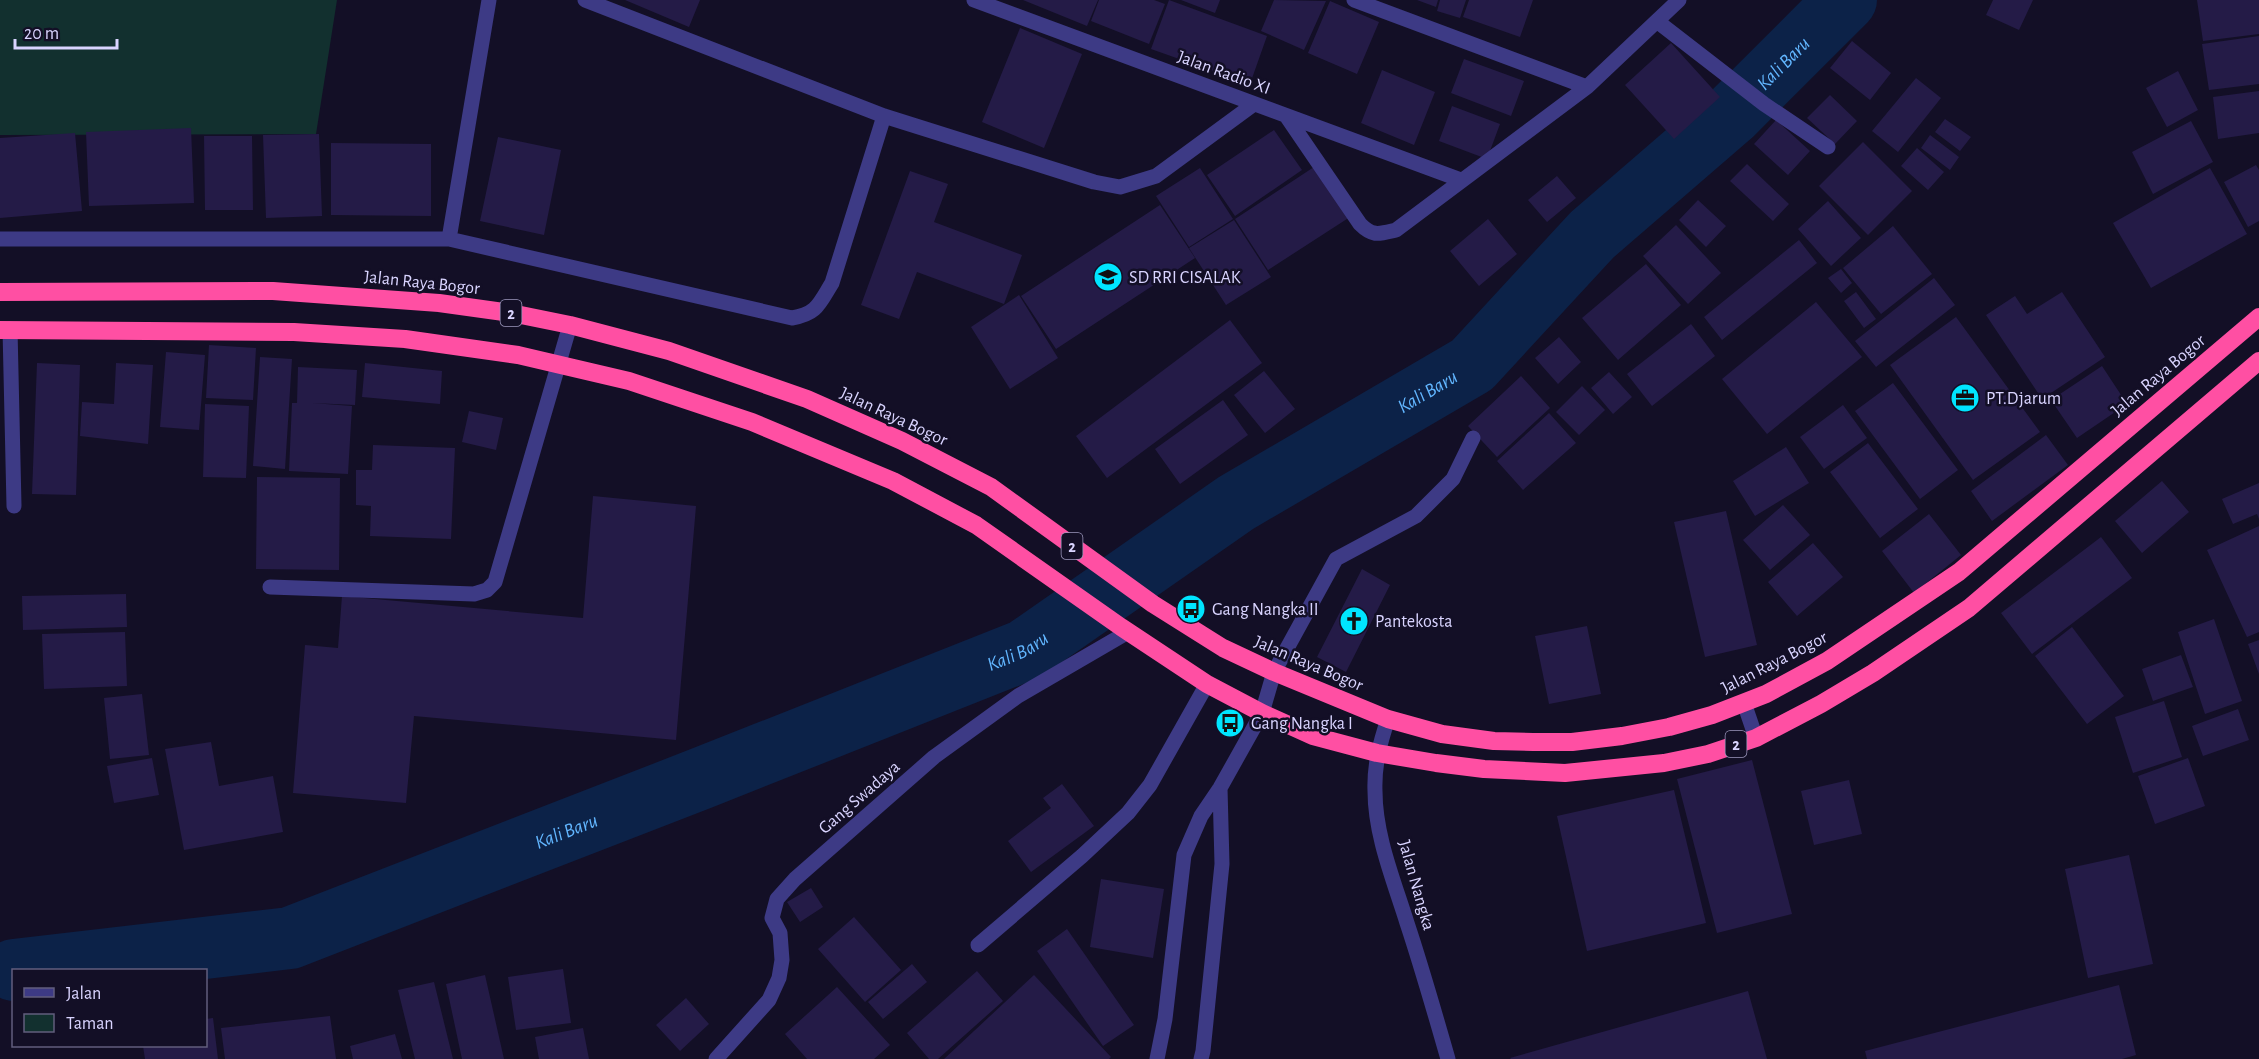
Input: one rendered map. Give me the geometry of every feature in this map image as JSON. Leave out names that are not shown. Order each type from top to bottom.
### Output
[{"type":"highway","name":"Jalan Raya Bogor","points":[[0,292],[273,291],[439,303],[511,313],[570,325],[669,351],[807,399],[902,441],[991,487],[1153,604],[1223,648],[1274,672],[1388,719],[1442,734],[1494,741],[1572,742],[1669,727],[1712,715],[1744,704],[1827,661],[1959,572],[2259,317]]},
{"type":"highway","name":"2","points":[[5,330],[294,332],[405,339],[480,348],[560,363],[640,384],[752,422],[893,481],[976,525],[1124,630],[1207,684],[1262,713],[1313,736],[1377,753],[1484,769],[1565,773],[1664,763],[1708,754],[1756,738],[1821,704],[1873,673],[1969,608],[2259,361]]},
{"type":"street","points":[[449,239],[489,0]]},
{"type":"street","points":[[585,0],[884,116],[1094,182],[1120,187],[1156,176],[1254,104]]},
{"type":"street","name":"Jalan Radio XI","points":[[974,0],[1461,180]]},
{"type":"street","points":[[1354,0],[1587,87]]},
{"type":"street","points":[[1287,117],[1360,224],[1369,233],[1380,234],[1396,230],[1587,87],[1679,0]]},
{"type":"street","points":[[1658,22],[1764,104],[1828,147]]},
{"type":"street","points":[[0,239],[449,239],[792,318],[808,315],[819,304],[832,284],[884,116]]},
{"type":"street","points":[[270,587],[474,594],[487,590],[495,582],[570,325]]},
{"type":"street","points":[[5,330],[14,506]]},
{"type":"street","points":[[1157,1059],[1165,1019],[1184,855],[1201,816],[1220,788],[1262,713],[1274,672],[1336,559],[1416,516],[1453,479],[1473,438]]},
{"type":"street","name":"Gang Swadaya","points":[[716,1059],[769,1000],[779,978],[782,960],[780,933],[772,918],[777,899],[795,879],[934,757],[1017,696],[1124,630]]},
{"type":"street","points":[[978,945],[1082,856],[1128,813],[1150,785],[1207,684]]},
{"type":"street","points":[[1744,704],[1756,738]]},
{"type":"street","name":"Jalan Nangka","points":[[1388,719],[1377,753],[1375,793],[1390,872],[1448,1059]]},
{"type":"street","points":[[1201,1059],[1222,864],[1220,788]]},
{"type":"green space","points":[[0,0],[337,0],[316,134],[0,135]]},
{"type":"building","points":[[625,0],[700,0],[689,27]]},
{"type":"building","points":[[1023,0],[1098,0],[1087,26]]},
{"type":"building","points":[[1099,0],[1154,0],[1165,4],[1149,44],[1091,21]]},
{"type":"building","points":[[1169,0],[1267,36],[1250,84],[1151,49]]},
{"type":"building","points":[[1181,0],[1220,0],[1215,13]]},
{"type":"building","points":[[1274,0],[1326,1],[1304,50],[1261,31]]},
{"type":"building","points":[[1417,0],[1438,0],[1436,7]]},
{"type":"building","points":[[1440,0],[1466,0],[1460,18],[1437,11]]},
{"type":"building","points":[[1469,0],[1533,0],[1520,37],[1463,17]]},
{"type":"building","points":[[1993,0],[2033,0],[2019,30],[1986,15]]},
{"type":"building","points":[[2197,0],[2259,0],[2259,34],[2203,41]]},
{"type":"building","points":[[1330,1],[1379,22],[1357,74],[1308,53]]},
{"type":"building","points":[[1020,28],[1082,54],[1044,148],[982,122]]},
{"type":"building","points":[[2259,36],[2259,84],[2209,90],[2202,44]]},
{"type":"building","points":[[1852,41],[1891,73],[1870,100],[1830,68]]},
{"type":"building","points":[[1671,43],[1720,97],[1674,139],[1625,85]]},
{"type":"building","points":[[1464,59],[1524,81],[1511,116],[1451,93]]},
{"type":"building","points":[[1382,70],[1435,92],[1414,145],[1361,123]]},
{"type":"building","points":[[2178,71],[2198,110],[2167,127],[2146,88]]},
{"type":"building","points":[[1916,78],[1941,98],[1898,152],[1872,131]]},
{"type":"building","points":[[2259,91],[2259,133],[2218,139],[2213,97]]},
{"type":"building","points":[[1830,95],[1857,121],[1835,144],[1807,118]]},
{"type":"building","points":[[1452,106],[1500,124],[1487,159],[1439,141]]},
{"type":"building","points":[[1945,119],[1971,137],[1960,151],[1935,132]]},
{"type":"building","points":[[1776,120],[1810,151],[1788,175],[1754,144]]},
{"type":"building","points":[[2191,121],[2213,162],[2153,194],[2132,152]]},
{"type":"building","points":[[191,128],[194,203],[89,206],[86,132]]},
{"type":"building","points":[[1274,130],[1302,170],[1235,216],[1207,175]]},
{"type":"building","points":[[75,133],[82,211],[0,218],[0,138]]},
{"type":"building","points":[[319,134],[322,216],[266,218],[263,135]]},
{"type":"building","points":[[1930,135],[1959,157],[1950,170],[1921,148]]},
{"type":"building","points":[[204,136],[252,136],[253,210],[205,210]]},
{"type":"building","points":[[498,137],[561,150],[544,235],[480,221]]},
{"type":"building","points":[[1863,142],[1912,191],[1868,235],[1819,186]]},
{"type":"building","points":[[331,143],[431,144],[431,216],[331,215]]},
{"type":"building","points":[[1917,148],[1944,172],[1928,190],[1901,166]]},
{"type":"building","points":[[1747,164],[1789,204],[1773,221],[1730,181]]},
{"type":"building","points":[[1317,165],[1350,217],[1268,270],[1235,219]]},
{"type":"building","points":[[2256,165],[2259,170],[2259,221],[2248,227],[2224,182]]},
{"type":"building","points":[[1200,168],[1233,219],[1189,247],[1156,196]]},
{"type":"building","points":[[2210,168],[2247,234],[2151,288],[2113,223]]},
{"type":"building","points":[[910,171],[948,184],[934,222],[1022,255],[1004,304],[917,272],[899,319],[861,305]]},
{"type":"building","points":[[1557,176],[1576,198],[1547,222],[1528,200]]},
{"type":"building","points":[[1698,200],[1726,226],[1706,247],[1679,220]]},
{"type":"building","points":[[1828,201],[1861,238],[1831,266],[1798,229]]},
{"type":"building","name":"SD RRI CISALAK","points":[[1160,205],[1195,258],[1056,349],[1021,296]]},
{"type":"building","points":[[1488,219],[1517,254],[1479,286],[1450,251]]},
{"type":"building","name":"SD RRI CISALAK","points":[[1234,220],[1271,277],[1226,305],[1189,248]]},
{"type":"building","points":[[1676,225],[1721,273],[1688,304],[1643,256]]},
{"type":"building","points":[[1893,226],[1932,274],[1881,314],[1843,268]]},
{"type":"building","points":[[1799,240],[1817,263],[1722,340],[1704,317]]},
{"type":"building","points":[[1646,264],[1681,305],[1618,360],[1582,318]]},
{"type":"building","points":[[1841,269],[1852,283],[1841,293],[1828,278]]},
{"type":"building","points":[[1934,278],[1955,305],[1876,367],[1855,341]]},
{"type":"building","points":[[1856,292],[1876,319],[1864,328],[1844,301]]},
{"type":"building","points":[[2062,292],[2105,357],[2042,399],[1986,315],[2015,296],[2027,314]]},
{"type":"building","points":[[1019,295],[1058,358],[1010,389],[971,327]]},
{"type":"building","points":[[1816,302],[1862,357],[1767,434],[1722,379]]},
{"type":"building","name":"PT.Djarum","points":[[1956,317],[2040,432],[1973,480],[1890,365]]},
{"type":"building","name":"SD RRI CISALAK","points":[[1230,320],[1262,363],[1107,478],[1076,436]]},
{"type":"building","points":[[1691,324],[1715,356],[1652,406],[1627,374]]},
{"type":"building","points":[[1559,337],[1581,362],[1558,384],[1535,358]]},
{"type":"building","points":[[209,345],[256,348],[253,400],[206,398]]},
{"type":"building","points":[[166,352],[205,355],[199,430],[160,427]]},
{"type":"building","points":[[260,357],[292,359],[285,469],[253,466]]},
{"type":"building","points":[[37,363],[80,365],[76,495],[32,494]]},
{"type":"building","points":[[116,363],[153,365],[148,444],[80,436],[82,402],[114,404]]},
{"type":"building","points":[[365,363],[442,371],[440,404],[362,397]]},
{"type":"building","points":[[2102,366],[2127,404],[2077,438],[2051,400]]},
{"type":"building","points":[[298,367],[357,370],[355,405],[312,403],[352,406],[348,474],[289,471],[292,403],[297,403]]},
{"type":"building","points":[[1264,371],[1295,409],[1265,433],[1234,395]]},
{"type":"building","points":[[1609,372],[1632,397],[1613,414],[1591,388]]},
{"type":"building","points":[[1521,376],[1550,408],[1497,457],[1468,426]]},
{"type":"building","points":[[1893,383],[1958,470],[1920,499],[1855,411]]},
{"type":"building","points":[[1582,386],[1605,410],[1579,435],[1556,412]]},
{"type":"building","points":[[1223,400],[1248,435],[1180,484],[1155,449]]},
{"type":"building","points":[[205,404],[249,406],[246,478],[203,477]]},
{"type":"building","points":[[1843,405],[1867,438],[1824,469],[1800,437]]},
{"type":"building","points":[[469,411],[503,418],[496,450],[462,442]]},
{"type":"building","points":[[1549,413],[1576,443],[1523,490],[1497,461]]},
{"type":"building","points":[[2046,435],[2068,465],[1992,521],[1971,491]]},
{"type":"building","points":[[1868,443],[1918,509],[1880,538],[1830,472]]},
{"type":"building","points":[[373,445],[455,448],[451,539],[370,536],[371,506],[356,505],[356,470],[372,470]]},
{"type":"building","points":[[1786,447],[1809,483],[1755,516],[1733,481]]},
{"type":"building","points":[[257,477],[340,478],[339,570],[256,569]]},
{"type":"building","points":[[2162,481],[2189,512],[2142,553],[2115,521]]},
{"type":"building","points":[[2259,483],[2259,519],[2257,514],[2233,524],[2222,499]]},
{"type":"building","points":[[593,496],[696,506],[676,740],[414,716],[406,803],[293,793],[305,645],[338,648],[342,596],[583,618]]},
{"type":"building","points":[[1783,505],[1810,535],[1770,570],[1743,540]]},
{"type":"building","points":[[1726,511],[1757,645],[1705,657],[1674,522]]},
{"type":"building","points":[[1929,514],[1961,555],[1914,593],[1882,551]]},
{"type":"building","points":[[2259,526],[2259,632],[2247,637],[2207,550]]},
{"type":"building","points":[[2101,537],[2132,578],[2032,654],[2001,613]]},
{"type":"building","points":[[1813,543],[1843,577],[1797,616],[1768,582]]},
{"type":"building","name":"Pantekosta","points":[[1362,569],[1390,585],[1346,672],[1317,657]]},
{"type":"building","points":[[126,594],[127,627],[23,630],[22,596]]},
{"type":"building","points":[[2214,619],[2242,701],[2205,714],[2178,632]]},
{"type":"building","points":[[1587,626],[1601,694],[1549,704],[1535,636]]},
{"type":"building","points":[[2072,627],[2124,696],[2087,724],[2035,656]]},
{"type":"building","points":[[125,632],[127,686],[44,689],[42,634]]},
{"type":"building","points":[[2259,640],[2259,674],[2248,644]]},
{"type":"building","points":[[2181,655],[2193,687],[2153,701],[2142,669]]},
{"type":"building","points":[[142,694],[149,755],[110,759],[104,698]]},
{"type":"building","points":[[2164,701],[2182,757],[2133,773],[2115,717]]},
{"type":"building","points":[[2238,709],[2249,740],[2203,756],[2192,726]]},
{"type":"building","points":[[211,742],[219,786],[273,776],[283,832],[184,850],[165,749]]},
{"type":"building","points":[[152,758],[159,795],[114,803],[107,766]]},
{"type":"building","points":[[2188,758],[2205,806],[2155,824],[2138,776]]},
{"type":"building","points":[[1752,760],[1792,914],[1717,933],[1677,779]]},
{"type":"building","points":[[1849,780],[1862,834],[1814,845],[1801,791]]},
{"type":"building","points":[[1062,784],[1094,826],[1031,872],[1008,841],[1051,808],[1043,798]]},
{"type":"building","points":[[1674,790],[1706,923],[1587,951],[1557,816]]},
{"type":"building","points":[[2129,855],[2153,964],[2088,978],[2065,869]]},
{"type":"building","points":[[1101,879],[1164,889],[1153,958],[1090,947]]},
{"type":"building","points":[[811,888],[823,907],[800,922],[787,902]]},
{"type":"building","points":[[854,917],[901,970],[865,1002],[818,949]]},
{"type":"building","points":[[1067,929],[1134,1025],[1103,1046],[1037,951]]},
{"type":"building","points":[[912,964],[927,982],[883,1019],[868,1002]]},
{"type":"building","points":[[563,969],[571,1023],[516,1030],[508,977]]},
{"type":"building","points":[[977,971],[1003,1001],[938,1059],[929,1059],[907,1033]]},
{"type":"building","points":[[485,975],[504,1059],[462,1059],[446,984]]},
{"type":"building","points":[[1034,975],[1111,1057],[1109,1059],[944,1059]]},
{"type":"building","points":[[434,982],[453,1059],[415,1059],[398,990]]},
{"type":"building","points":[[2119,985],[2136,1055],[2122,1059],[1867,1059],[1865,1051]]},
{"type":"building","points":[[837,987],[890,1045],[874,1059],[807,1059],[785,1034]]},
{"type":"building","points":[[1748,991],[1767,1059],[1510,1058]]},
{"type":"building","points":[[686,998],[709,1024],[680,1051],[656,1025]]},
{"type":"building","points":[[330,1016],[336,1059],[225,1059],[221,1028]]},
{"type":"building","points":[[213,1018],[218,1059],[145,1059],[143,1047],[207,1047],[207,1019]]},
{"type":"building","points":[[583,1028],[589,1059],[539,1059],[535,1037]]},
{"type":"building","points":[[395,1034],[402,1059],[353,1059],[350,1046]]},
{"type":"waterway","name":"Kali Baru","points":[[23,969],[290,938],[1025,650],[1236,503],[1472,365],[1592,235],[1732,114],[1846,0]]},
{"type":"place","name":"SD RRI CISALAK","points":[[1108,277]]},
{"type":"place","name":"PT.Djarum","points":[[1965,398]]},
{"type":"place","name":"Gang Nangka II","points":[[1191,609]]},
{"type":"place","name":"Pantekosta","points":[[1354,621]]},
{"type":"place","name":"Gang Nangka I","points":[[1230,723]]}]
